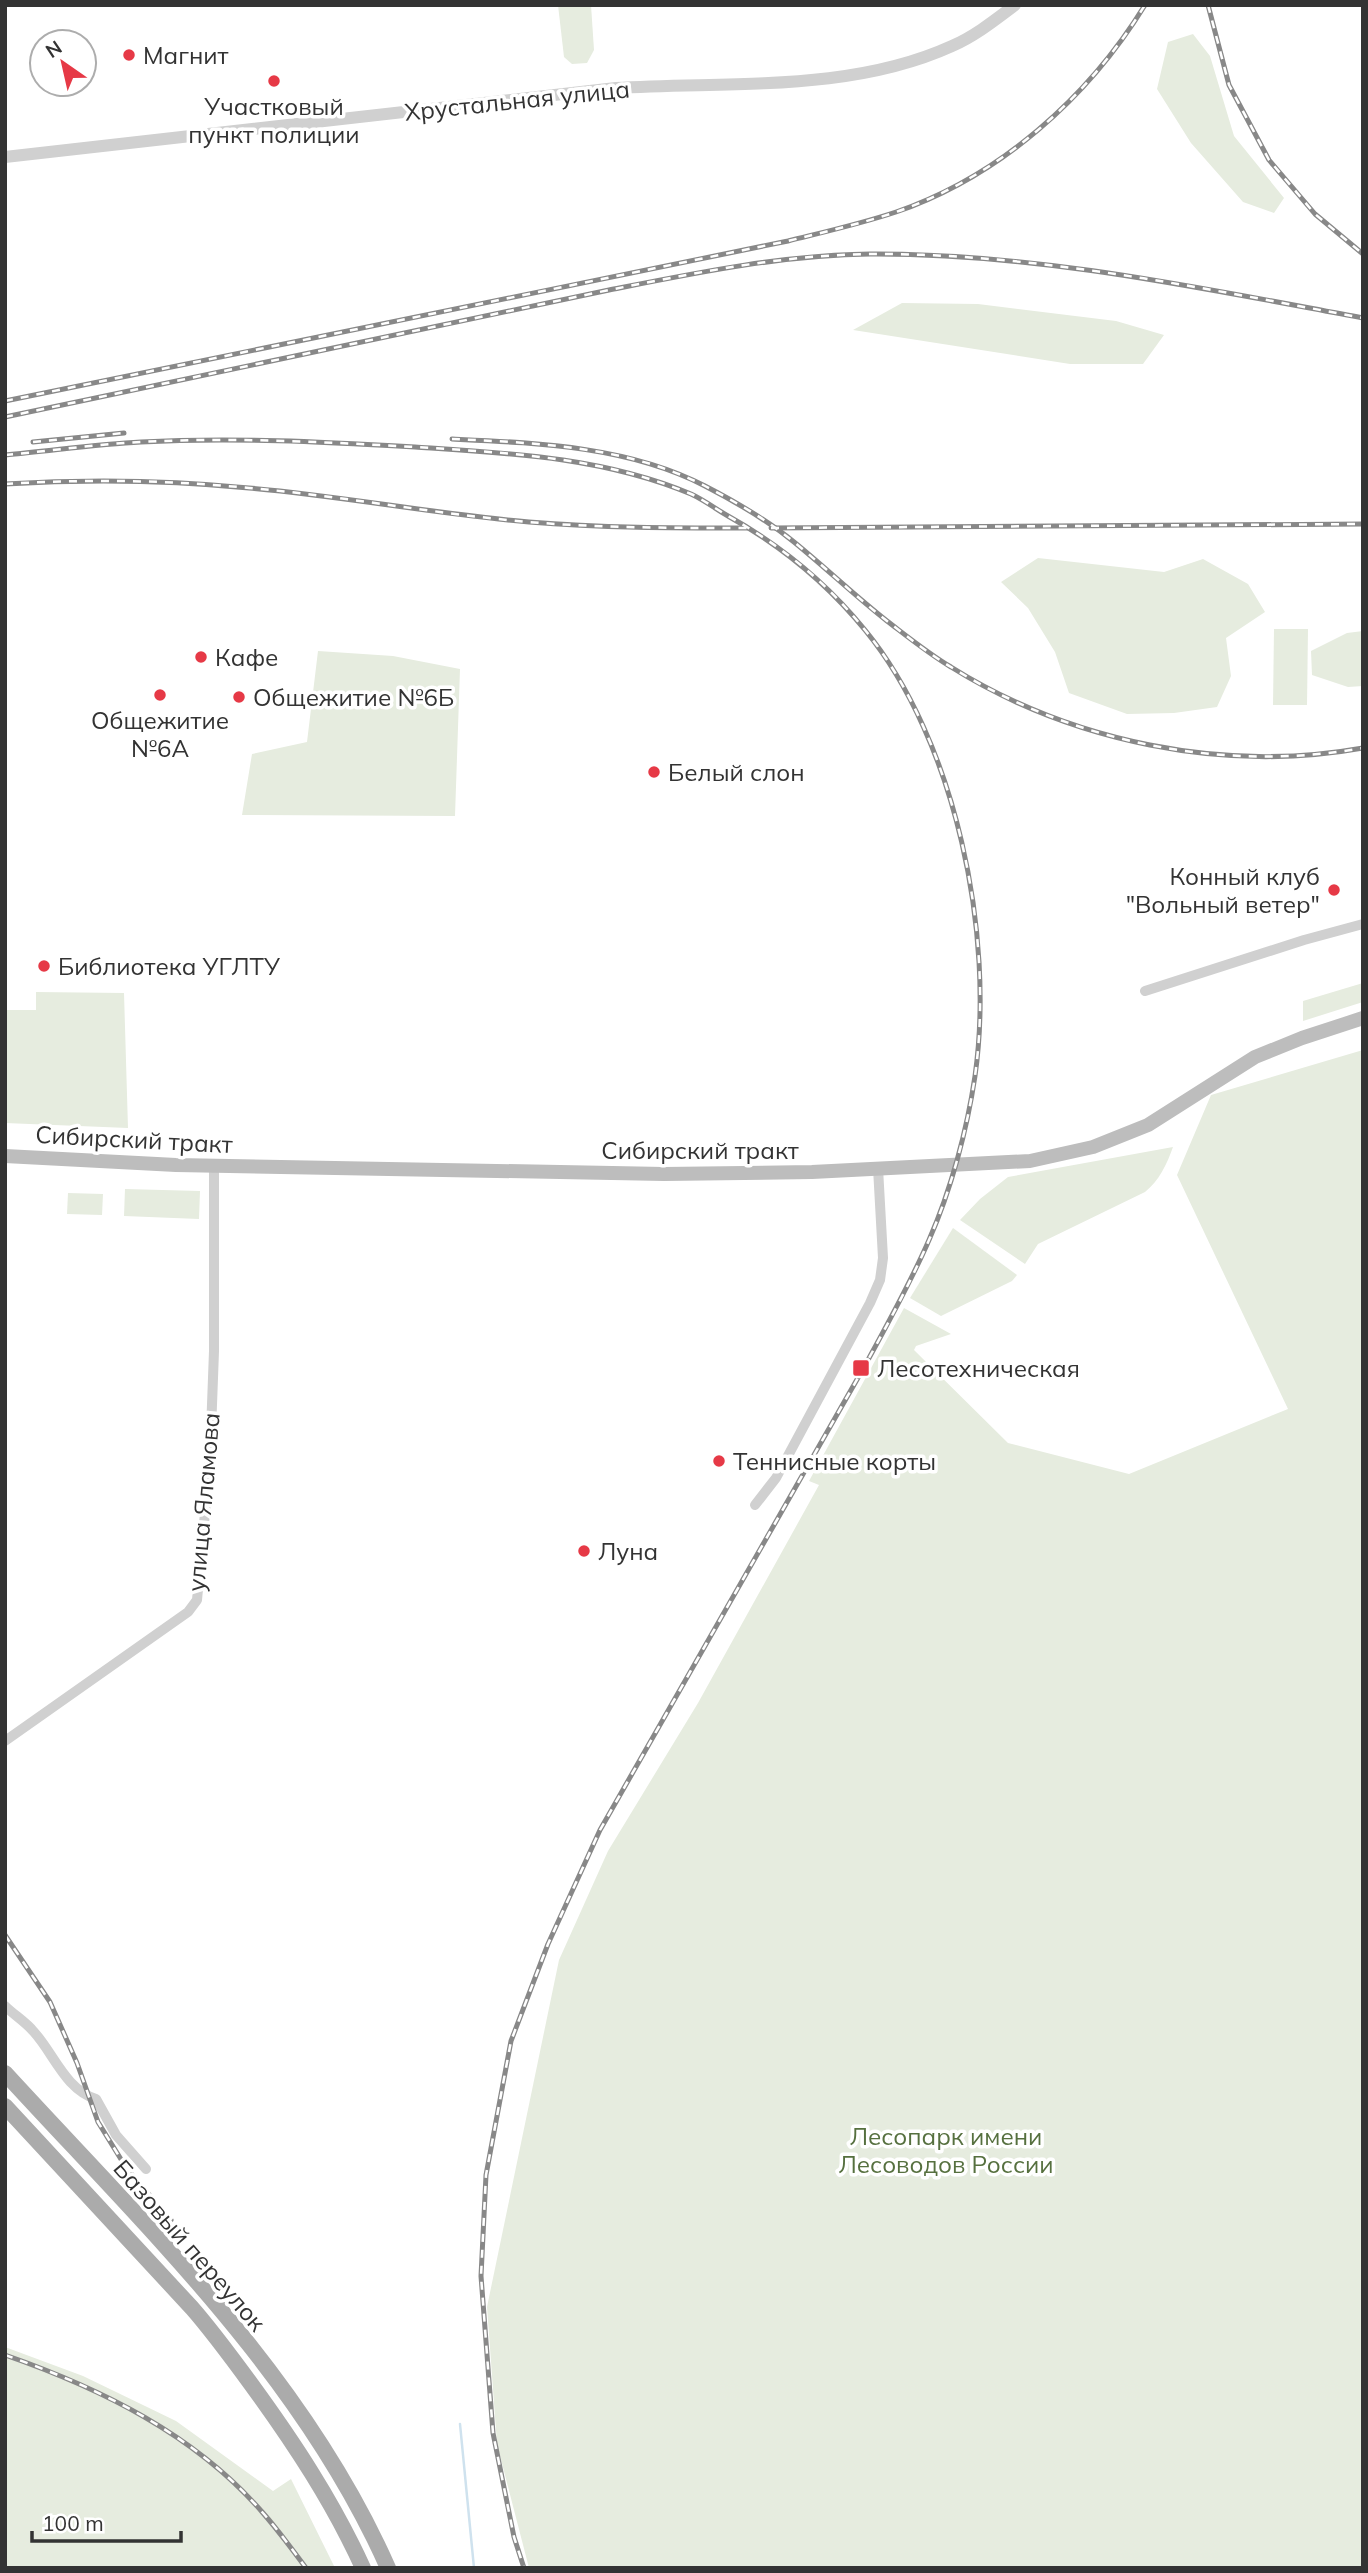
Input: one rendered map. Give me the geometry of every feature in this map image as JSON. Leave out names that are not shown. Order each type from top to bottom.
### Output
[{"type":"main road","name":"Сибирский тракт","points":[[5,1156],[214,1165],[664,1174],[812,1172],[1030,1161],[1093,1147],[1148,1125],[1255,1057],[1363,1018]]},
{"type":"main road","name":"Базовый переулок","points":[[5,2073],[229,2317],[307,2424],[357,2507],[388,2568]]},
{"type":"main road","name":"Базовый переулок","points":[[5,2106],[217,2338],[302,2456],[327,2497],[363,2568]]},
{"type":"street","name":"Хрустальная улица","points":[[5,157],[616,88],[712,86],[854,75],[906,63],[954,45],[1015,5]]},
{"type":"street","points":[[1145,991],[1363,924]]},
{"type":"street","name":"улица Яламова","points":[[5,1741],[188,1612],[197,1600],[210,1458],[214,1351],[214,1165]]},
{"type":"street","points":[[755,1506],[776,1479],[870,1304],[880,1280],[883,1258],[878,1168]]},
{"type":"street","points":[[5,2006],[33,2031],[66,2077],[88,2096],[96,2099],[116,2135],[146,2169]]},
{"type":"green space","points":[[558,5],[591,5],[594,50],[587,63],[572,64],[564,57]]},
{"type":"green space","points":[[1193,34],[1210,56],[1234,136],[1284,198],[1274,213],[1243,202],[1191,143],[1157,89],[1168,42]]},
{"type":"green space","points":[[902,303],[978,304],[1116,321],[1164,335],[1143,364],[1070,364],[853,330]]},
{"type":"green space","points":[[1038,558],[1164,572],[1203,559],[1248,584],[1265,612],[1226,638],[1231,676],[1217,707],[1174,713],[1127,714],[1069,693],[1055,652],[1028,608],[1001,582]]},
{"type":"green space","points":[[1274,629],[1308,629],[1307,705],[1273,705]]},
{"type":"green space","points":[[1363,631],[1363,686],[1348,687],[1312,675],[1311,651],[1347,633]]},
{"type":"green space","points":[[318,651],[393,656],[460,669],[455,816],[242,815],[252,754],[307,742]]},
{"type":"green space","points":[[1363,983],[1363,1002],[1303,1021],[1303,1001]]},
{"type":"green space","points":[[36,992],[124,993],[128,1128],[5,1123],[5,1010],[36,1010]]},
{"type":"green space","name":"Лесопарк имени Лесоводов России","points":[[1363,1050],[1363,2568],[529,2568],[497,2444],[487,2307],[559,1960],[608,1851],[698,1703],[819,1485],[809,1481],[904,1308],[951,1334],[916,1346],[914,1350],[1008,1443],[1129,1474],[1288,1409],[1177,1175],[1211,1095]]},
{"type":"green space","points":[[1173,1147],[1162,1172],[1145,1192],[1038,1244],[1025,1264],[960,1220],[980,1199],[1008,1177]]},
{"type":"green space","points":[[125,1189],[200,1191],[199,1219],[124,1216]]},
{"type":"green space","points":[[68,1193],[103,1194],[102,1215],[67,1214]]},
{"type":"green space","points":[[953,1228],[1017,1275],[1012,1281],[941,1316],[910,1298]]},
{"type":"green space","points":[[5,2347],[83,2376],[176,2421],[273,2491],[291,2479],[335,2568],[5,2568]]},
{"type":"waterway","points":[[460,2424],[474,2568]]},
{"type":"railway","points":[[5,401],[788,241],[896,212],[971,178],[1038,130],[1097,72],[1145,5]]},
{"type":"railway","points":[[1208,5],[1229,85],[1269,160],[1315,214],[1363,254]]},
{"type":"railway","points":[[5,417],[641,284],[739,266],[837,255],[932,255],[1056,266],[1180,284],[1363,318]]},
{"type":"railway","points":[[33,442],[124,433]]},
{"type":"railway","points":[[452,439],[549,445],[614,455],[645,462],[705,486],[784,534],[875,611],[943,662],[997,693],[1046,715],[1097,732],[1150,745],[1203,753],[1310,755],[1363,748]]},
{"type":"railway","points":[[5,455],[107,444],[210,440],[415,447],[520,455],[590,464],[658,482],[691,494],[748,528],[802,566],[835,596],[865,630],[897,675],[923,727],[945,783],[962,842],[973,902],[979,962],[980,1021],[968,1117],[937,1221],[906,1289],[863,1369],[600,1830],[548,1944],[511,2041],[486,2175],[481,2276],[493,2433],[514,2537],[524,2568]]},
{"type":"railway","points":[[5,484],[66,481],[188,483],[284,491],[529,522],[610,527],[747,528]]},
{"type":"railway","points":[[771,528],[1363,524]]},
{"type":"railway","points":[[5,1935],[50,2002],[77,2063],[98,2122],[127,2169],[171,2220]]},
{"type":"railway","points":[[5,2355],[111,2399],[177,2437],[237,2485],[269,2519],[306,2568]]},
{"type":"place","name":"Магнит","points":[[129,55]]},
{"type":"place","name":"Участковый пункт полиции","points":[[274,81]]},
{"type":"place","name":"Кафе","points":[[201,657]]},
{"type":"place","name":"Общежитие №6А","points":[[160,695]]},
{"type":"place","name":"Общежитие №6Б","points":[[239,697]]},
{"type":"place","name":"Белый слон","points":[[654,772]]},
{"type":"place","name":"Конный клуб \"Вольный ветер\"","points":[[1334,890]]},
{"type":"place","name":"Библиотека УГЛТУ","points":[[44,966]]},
{"type":"place","name":"Лесотехническая","points":[[861,1368]]},
{"type":"place","name":"Теннисные корты","points":[[719,1461]]},
{"type":"place","name":"Луна","points":[[584,1551]]}]
